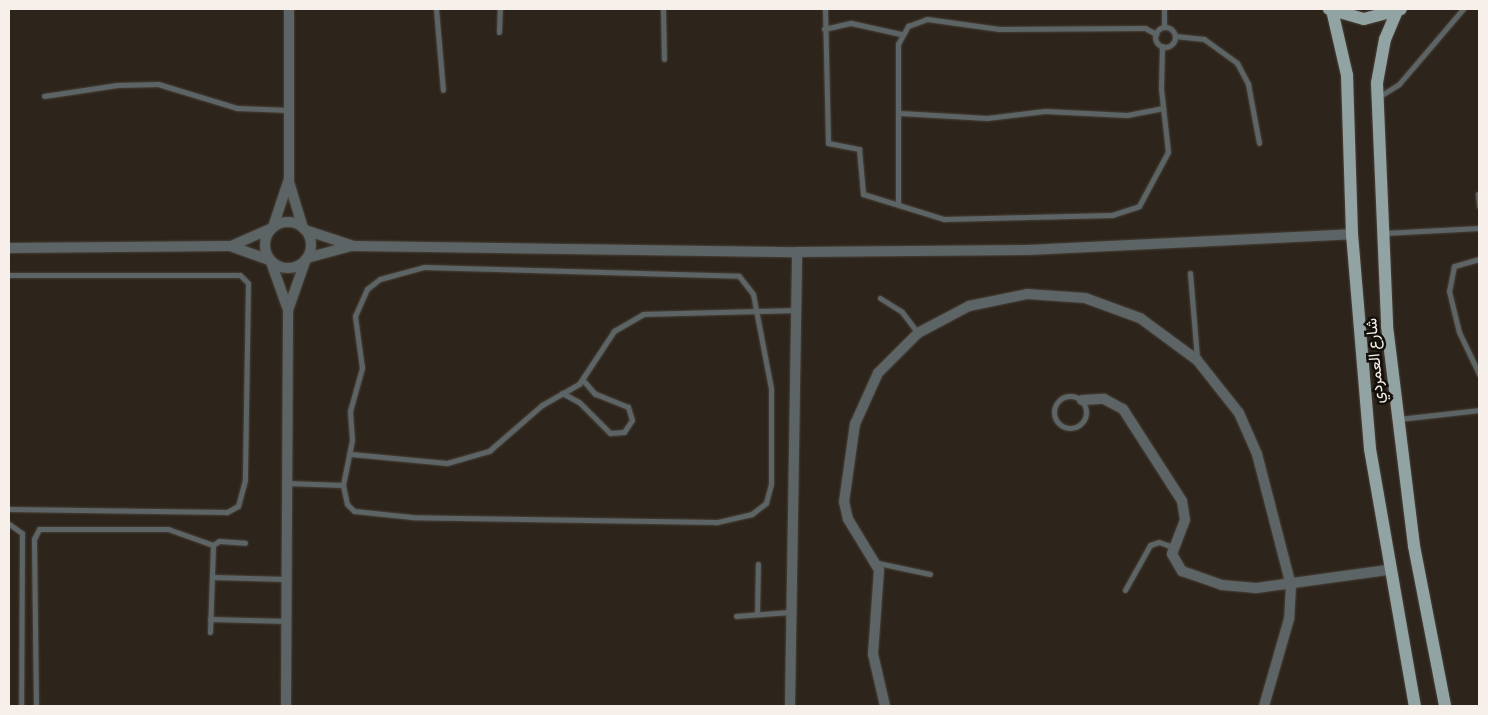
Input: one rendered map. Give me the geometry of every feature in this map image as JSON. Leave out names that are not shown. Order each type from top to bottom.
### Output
[{"type":"main road","name":"شارع العمردي","points":[[1331,10],[1347,75],[1352,234],[1370,449],[1388,570],[1415,706]]},
{"type":"main road","points":[[1331,10],[1364,19],[1399,10]]},
{"type":"main road","name":"شارع العمردي","points":[[1399,10],[1381,53],[1377,98],[1381,233],[1396,419],[1414,546],[1445,706]]},
{"type":"street","points":[[288,310],[264,244],[272,228],[288,179],[289,9]]},
{"type":"street","points":[[286,706],[288,310],[311,247],[288,179]]},
{"type":"street","points":[[230,246],[285,222],[354,246]]},
{"type":"street","points":[[9,248],[230,246],[289,268],[306,259],[354,246],[797,252],[1028,250],[1352,234]]},
{"type":"street","points":[[790,706],[797,252]]},
{"type":"street","points":[[885,706],[873,654],[878,563],[848,518],[844,502],[850,444],[864,397],[878,373],[918,333],[969,306],[1017,296],[1056,294],[1085,298],[1140,318],[1197,360],[1227,394],[1249,433],[1291,585],[1289,619],[1264,706]]},
{"type":"street","points":[[1082,400],[1104,399],[1123,409],[1182,501],[1185,520],[1173,548],[1177,566],[1205,581],[1239,588],[1291,585],[1388,570]]},
{"type":"lane","points":[[436,9],[443,90]]},
{"type":"lane","points":[[499,32],[500,9]]},
{"type":"lane","points":[[663,9],[664,59]]},
{"type":"lane","points":[[825,9],[828,143],[859,149],[863,194],[898,202],[928,215],[961,220],[1131,211],[1146,199],[1168,152],[1163,108],[1162,46],[1156,34],[1144,28],[999,29],[927,19],[917,21],[901,34]]},
{"type":"lane","points":[[1156,34],[1164,27],[1164,9]]},
{"type":"lane","points":[[1377,98],[1399,84],[1463,9]]},
{"type":"lane","points":[[824,29],[851,23],[901,34]]},
{"type":"lane","points":[[1164,27],[1175,36],[1211,42],[1237,63],[1248,84],[1260,142]]},
{"type":"lane","points":[[898,202],[901,34]]},
{"type":"lane","points":[[1162,46],[1173,43],[1175,36]]},
{"type":"lane","points":[[44,96],[117,84],[158,84],[237,108],[289,110]]},
{"type":"lane","points":[[900,113],[986,118],[1045,111],[1127,115],[1163,108]]},
{"type":"lane","points":[[1478,194],[1479,206]]},
{"type":"lane","points":[[1381,233],[1479,228]]},
{"type":"lane","points":[[1479,259],[1454,266],[1449,283],[1455,318],[1479,374]]},
{"type":"lane","points":[[424,268],[732,274],[750,287],[756,310],[772,396],[771,484],[766,503],[752,514],[716,522],[363,516],[347,504],[343,485],[351,454],[350,411],[362,368],[355,316],[367,289],[394,272],[424,268]]},
{"type":"lane","points":[[1190,273],[1197,360]]},
{"type":"lane","points":[[9,275],[240,275],[248,283],[245,480],[238,506],[227,512],[9,510]]},
{"type":"lane","points":[[880,298],[902,312],[918,333]]},
{"type":"lane","points":[[351,454],[426,462],[469,459],[507,440],[562,393],[583,380],[594,356],[614,331],[643,314],[796,310]]},
{"type":"lane","points":[[562,393],[579,402],[610,433],[624,432],[632,420],[628,406],[595,394],[583,380]]},
{"type":"lane","points":[[1068,396],[1082,400],[1086,413],[1082,422],[1070,428],[1060,425],[1054,412],[1060,400],[1068,396]]},
{"type":"lane","points":[[1396,419],[1479,410]]},
{"type":"lane","points":[[287,484],[343,485]]},
{"type":"lane","points":[[9,524],[22,533],[21,706]]},
{"type":"lane","points":[[36,706],[34,539],[39,529],[168,529],[213,545]]},
{"type":"lane","points":[[210,632],[213,545],[218,541],[245,543]]},
{"type":"lane","points":[[1125,590],[1150,545],[1159,542],[1173,548]]},
{"type":"lane","points":[[878,563],[930,574]]},
{"type":"lane","points":[[756,614],[758,564]]},
{"type":"lane","points":[[212,577],[287,579]]},
{"type":"lane","points":[[736,616],[790,612]]},
{"type":"lane","points":[[210,619],[286,621]]}]
